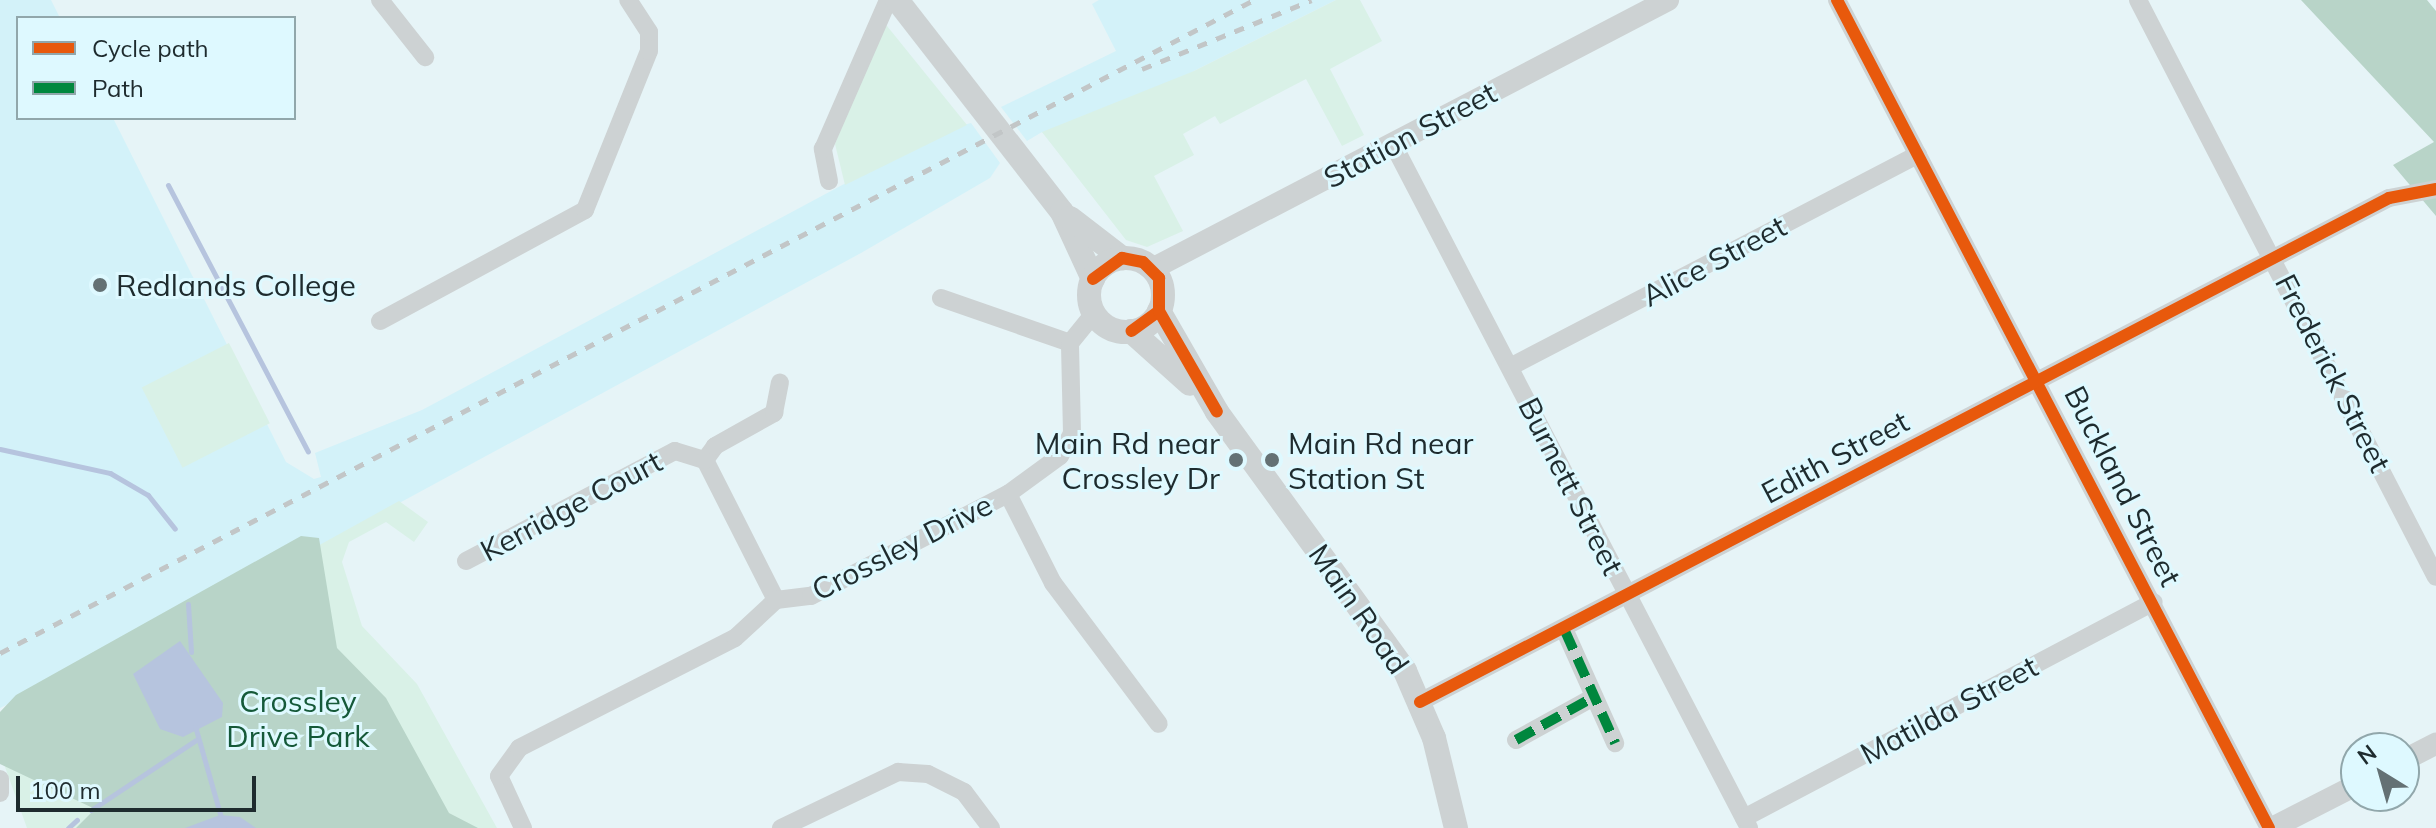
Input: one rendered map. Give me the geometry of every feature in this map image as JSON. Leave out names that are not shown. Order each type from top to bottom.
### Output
[{"type":"main road","points":[[897,0],[1062,212],[1093,279],[1094,313]]},
{"type":"main road","points":[[1062,212],[1122,258],[1152,269]]},
{"type":"main road","points":[[1093,279],[1122,258]]},
{"type":"main road","name":"Main Road","points":[[1152,269],[1163,288],[1159,311],[1217,412],[1388,644],[1420,702],[1456,828]]},
{"type":"main road","points":[[1131,331],[1159,311]]},
{"type":"main road","name":"Main Road","points":[[1094,313],[1109,328],[1131,331],[1217,412]]},
{"type":"street","points":[[380,0],[425,57]]},
{"type":"street","points":[[380,321],[585,210],[649,51],[649,32],[628,0]]},
{"type":"street","points":[[829,181],[823,149],[888,0]]},
{"type":"street","name":"Station Street","points":[[1152,269],[1668,0]]},
{"type":"street","name":"Buckland Street","points":[[1837,0],[2038,378],[2270,828]]},
{"type":"street","name":"Frederick Street","points":[[2138,0],[2276,259],[2436,577]]},
{"type":"street","name":"Burnett Street","points":[[1393,144],[1746,823]]},
{"type":"street","name":"Alice Street","points":[[1510,367],[1918,155]]},
{"type":"street","name":"Edith Street","points":[[1420,702],[1565,631],[2038,378],[2276,259],[2389,198],[2436,189]]},
{"type":"street","points":[[941,298],[1070,343],[1094,313]]},
{"type":"street","name":"Crossley Drive","points":[[523,828],[499,776],[519,748],[735,638],[776,600],[811,596],[1008,494],[1060,456],[1072,433],[1070,343]]},
{"type":"street","name":"Kerridge Court","points":[[466,561],[675,451],[705,460],[715,446],[774,413],[780,383]]},
{"type":"street","points":[[705,460],[776,600]]},
{"type":"street","points":[[1008,494],[1053,583],[1159,724]]},
{"type":"street","name":"Matilda Street","points":[[1746,823],[2153,602]]},
{"type":"street","points":[[1565,631],[1615,743]]},
{"type":"street","points":[[1516,740],[1594,697]]},
{"type":"street","points":[[781,828],[898,772],[928,774],[964,792],[991,828]]},
{"type":"street","points":[[0,779],[0,793]]},
{"type":"street","points":[[2270,828],[2340,793]]},
{"type":"shaded area","points":[[0,0],[51,0],[59,16],[16,16],[16,120],[114,120],[286,462],[314,479],[321,477],[315,453],[422,410],[943,131],[971,123],[1000,163],[990,178],[861,253],[211,605],[0,708]]},
{"type":"shaded area","points":[[1099,0],[1336,0],[1194,71],[1059,153],[1042,132],[1027,141],[1001,107],[1116,51],[1092,4]]},
{"type":"shaded area","points":[[180,641],[223,703],[222,717],[183,737],[160,729],[133,674]]},
{"type":"shaded area","points":[[220,815],[240,817],[256,828],[185,828]]},
{"type":"green space","points":[[1336,0],[1360,0],[1382,41],[1330,69],[1364,135],[1342,146],[1306,79],[1220,124],[1215,116],[1183,134],[1194,155],[1154,176],[1183,231],[1147,247],[1126,240],[1042,132],[1194,71]]},
{"type":"green space","points":[[2301,0],[2427,0],[2436,11],[2436,216],[2393,165],[2434,142]]},
{"type":"green space","points":[[883,21],[967,125],[845,185],[835,144]]},
{"type":"green space","points":[[229,343],[270,423],[183,468],[142,387]]},
{"type":"green space","name":"Crossley Drive Park","points":[[399,501],[428,522],[414,542],[386,522],[349,542],[342,562],[362,626],[417,684],[497,828],[27,828],[0,753],[211,605]]},
{"type":"green space","name":"Crossley Drive Park","points":[[301,536],[319,538],[337,648],[386,698],[449,813],[478,828],[76,828],[95,809],[0,764],[0,712],[16,695]]},
{"type":"waterway","points":[[168,185],[308,452]]},
{"type":"waterway","points":[[0,449],[110,473],[148,495],[175,529]]},
{"type":"waterway","points":[[188,604],[191,652]]},
{"type":"waterway","points":[[195,726],[224,828]]},
{"type":"waterway","points":[[91,810],[196,740]]},
{"type":"waterway","points":[[68,828],[77,820]]},
{"type":"railway","points":[[0,653],[1254,0]]},
{"type":"railway","points":[[1142,69],[1312,0]]},
{"type":"marked path","points":[[1565,631],[1615,743]]},
{"type":"marked path","points":[[1516,740],[1594,697]]},
{"type":"cycle path","points":[[1837,0],[2269,828]]},
{"type":"cycle path","points":[[1420,702],[2389,198],[2436,189]]},
{"type":"cycle path","points":[[1093,279],[1122,258],[1143,262],[1159,278],[1159,311],[1131,331]]},
{"type":"cycle path","points":[[1159,311],[1217,412]]},
{"type":"place","name":"Redlands College","points":[[100,285]]},
{"type":"place","name":"Main Rd near Crossley Dr","points":[[1236,460]]},
{"type":"place","name":"Main Rd near Station St","points":[[1272,460]]}]
